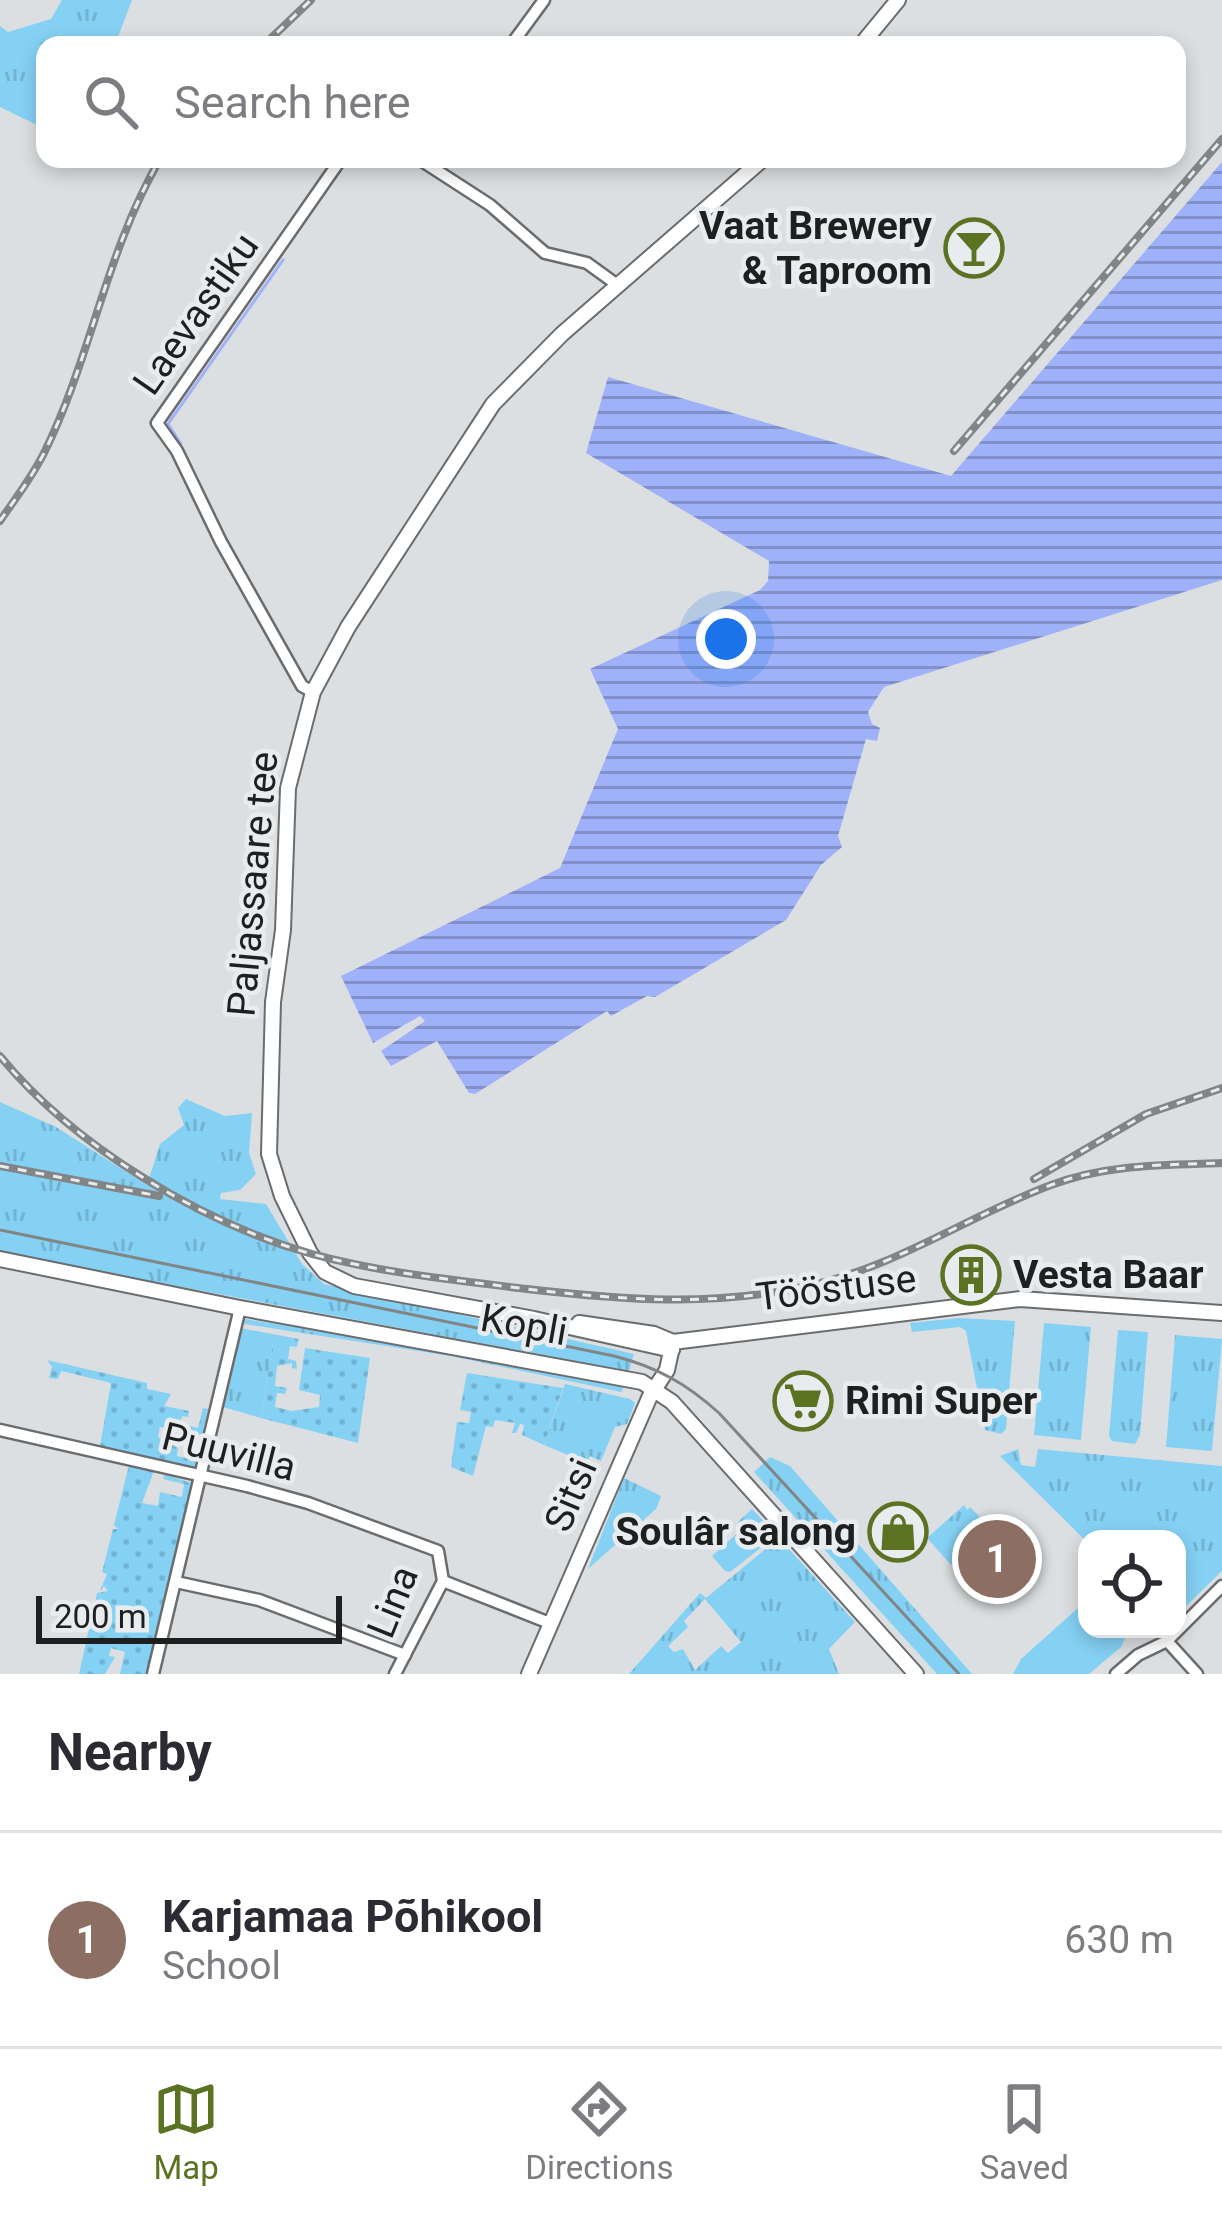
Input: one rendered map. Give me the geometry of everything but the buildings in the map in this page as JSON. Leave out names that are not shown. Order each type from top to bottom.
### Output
[{"type":"street","points":[[518,36],[544,0]]},
{"type":"street","points":[[868,36],[898,0]]},
{"type":"street","name":"Laevastiku","points":[[313,692],[302,686],[157,423],[335,168]]},
{"type":"street","points":[[434,168],[490,205],[545,253],[586,263],[616,284]]},
{"type":"street","name":"Paljassaare tee","points":[[673,1346],[354,1286],[325,1272],[310,1253],[274,1175],[268,1113],[283,930],[288,788],[313,692],[348,627],[494,404],[616,284],[752,168]]},
{"type":"street","name":"Kopli","points":[[0,1259],[240,1308],[567,1366],[655,1388]]},
{"type":"street","name":"Tööstuse","points":[[673,1346],[1020,1299],[1222,1313]]},
{"type":"street","points":[[153,1674],[240,1308]]},
{"type":"street","name":"Sitsi","points":[[529,1674],[667,1370],[673,1346]]},
{"type":"street","points":[[655,1388],[916,1674]]},
{"type":"street","name":"Puuvilla","points":[[0,1430],[308,1503],[438,1551]]},
{"type":"street","name":"Lina","points":[[395,1674],[442,1581],[438,1551]]},
{"type":"street","points":[[442,1581],[552,1624]]},
{"type":"street","points":[[176,1582],[259,1600],[405,1654]]},
{"type":"street","points":[[1116,1674],[1138,1655],[1167,1641],[1222,1586]]},
{"type":"street","points":[[1167,1641],[1197,1674]]},
{"type":"green space","points":[[62,0],[132,0],[118,36],[36,36],[36,125],[0,107],[0,26],[8,32],[51,19]]},
{"type":"green space","points":[[186,1099],[225,1116],[252,1113],[249,1153],[256,1174],[240,1190],[221,1193],[220,1199],[266,1204],[302,1264],[324,1284],[634,1354],[629,1371],[0,1253],[0,1102],[56,1127],[147,1185],[160,1144],[184,1125],[178,1108]]},
{"type":"green space","points":[[959,1318],[1015,1321],[1006,1429],[1001,1434],[985,1430],[966,1331],[960,1327],[912,1332],[910,1323]]},
{"type":"green space","points":[[245,1319],[452,1351],[624,1387],[621,1392],[451,1356],[244,1324]]},
{"type":"green space","points":[[1044,1323],[1091,1327],[1081,1440],[1034,1435]]},
{"type":"green space","points":[[240,1328],[299,1339],[297,1347],[273,1344],[261,1418],[223,1407]]},
{"type":"green space","points":[[1118,1330],[1148,1332],[1140,1435],[1135,1444],[1112,1441],[1109,1436]]},
{"type":"green space","points":[[1175,1335],[1222,1339],[1212,1451],[1166,1447]]},
{"type":"green space","points":[[273,1343],[290,1346],[288,1359],[296,1361],[297,1369],[292,1363],[277,1366],[275,1386],[287,1388],[285,1394],[277,1393],[275,1407],[292,1411],[319,1407],[320,1395],[299,1390],[305,1348],[370,1358],[358,1443],[261,1418]]},
{"type":"green space","points":[[47,1360],[147,1383],[147,1389],[171,1394],[164,1406],[189,1411],[180,1424],[198,1428],[203,1408],[208,1409],[202,1435],[160,1427],[158,1437],[178,1448],[177,1456],[190,1459],[192,1450],[198,1452],[194,1468],[100,1446],[111,1383],[61,1371],[58,1379],[49,1378],[52,1367]]},
{"type":"green space","points":[[467,1373],[563,1388],[544,1445],[522,1435],[524,1425],[512,1433],[515,1423],[495,1420],[493,1427],[486,1426],[473,1476],[451,1467],[457,1422],[469,1423],[471,1412],[460,1410]]},
{"type":"green space","points":[[565,1384],[635,1403],[627,1424],[615,1427],[601,1461],[590,1456],[587,1463],[544,1445]]},
{"type":"green space","points":[[1018,1449],[1021,1465],[1035,1467],[1038,1449],[1222,1466],[1222,1571],[1186,1606],[1186,1530],[1078,1533],[1000,1456]]},
{"type":"green space","points":[[770,1457],[790,1466],[972,1674],[937,1674],[754,1472]]},
{"type":"green space","points":[[129,1465],[154,1471],[142,1503],[158,1506],[160,1492],[182,1497],[184,1484],[163,1479],[165,1474],[191,1483],[146,1674],[120,1674],[125,1652],[111,1648],[109,1656],[115,1657],[105,1674],[79,1674],[97,1593],[108,1591],[104,1586],[100,1591],[107,1574],[102,1572],[113,1529],[118,1529],[114,1525]]},
{"type":"green space","points":[[624,1478],[661,1496],[656,1509],[588,1569]]},
{"type":"green space","points":[[964,1505],[993,1530],[951,1565],[927,1538]]},
{"type":"green space","points":[[752,1509],[777,1535],[730,1572],[725,1571],[712,1556],[743,1528],[738,1522]]},
{"type":"green space","points":[[779,1538],[855,1622],[829,1649],[839,1674],[629,1674],[700,1593],[706,1598]],"holes":[[[705,1599],[741,1642],[728,1653],[721,1646],[695,1670],[683,1649],[674,1652],[668,1646],[688,1627],[684,1621]]]},
{"type":"green space","points":[[1078,1608],[1078,1638],[1125,1638],[1089,1674],[1013,1674],[1021,1659]]},
{"type":"shaded area","points":[[1222,162],[1222,580],[884,687],[868,712],[872,724],[880,728],[877,741],[866,739],[838,836],[842,847],[821,865],[786,920],[655,997],[647,996],[611,1016],[607,1011],[475,1094],[469,1093],[437,1041],[391,1066],[381,1051],[425,1021],[420,1016],[373,1043],[341,976],[560,868],[618,729],[590,669],[760,590],[768,581],[769,561],[586,453],[608,377],[951,476]]},
{"type":"waterway","points":[[181,444],[168,424],[283,260]]},
{"type":"tram line","points":[[0,1230],[614,1356],[658,1371],[719,1413],[959,1674]]},
{"type":"railway","points":[[273,36],[311,0]]},
{"type":"railway","points":[[954,451],[1222,139]]},
{"type":"railway","points":[[0,521],[35,469],[61,415],[125,231],[155,168]]},
{"type":"railway","points":[[0,1056],[30,1089],[102,1150],[184,1201],[270,1240],[338,1261],[392,1271],[598,1296],[703,1299],[808,1286],[871,1267],[1020,1197],[1072,1178],[1136,1167],[1222,1163]]},
{"type":"railway","points":[[1034,1179],[1146,1114],[1222,1088]]},
{"type":"railway","points":[[0,1166],[159,1196]]},
{"type":"place","name":"Vaat Brewery & Taproom","points":[[974,248]]},
{"type":"place","name":"Vesta Baar","points":[[971,1275]]},
{"type":"place","name":"Rimi Super","points":[[803,1401]]},
{"type":"place","name":"Soulâr salong","points":[[898,1532]]},
{"type":"place","name":"Karjamaa Põhikool","points":[[997,1559]]}]
